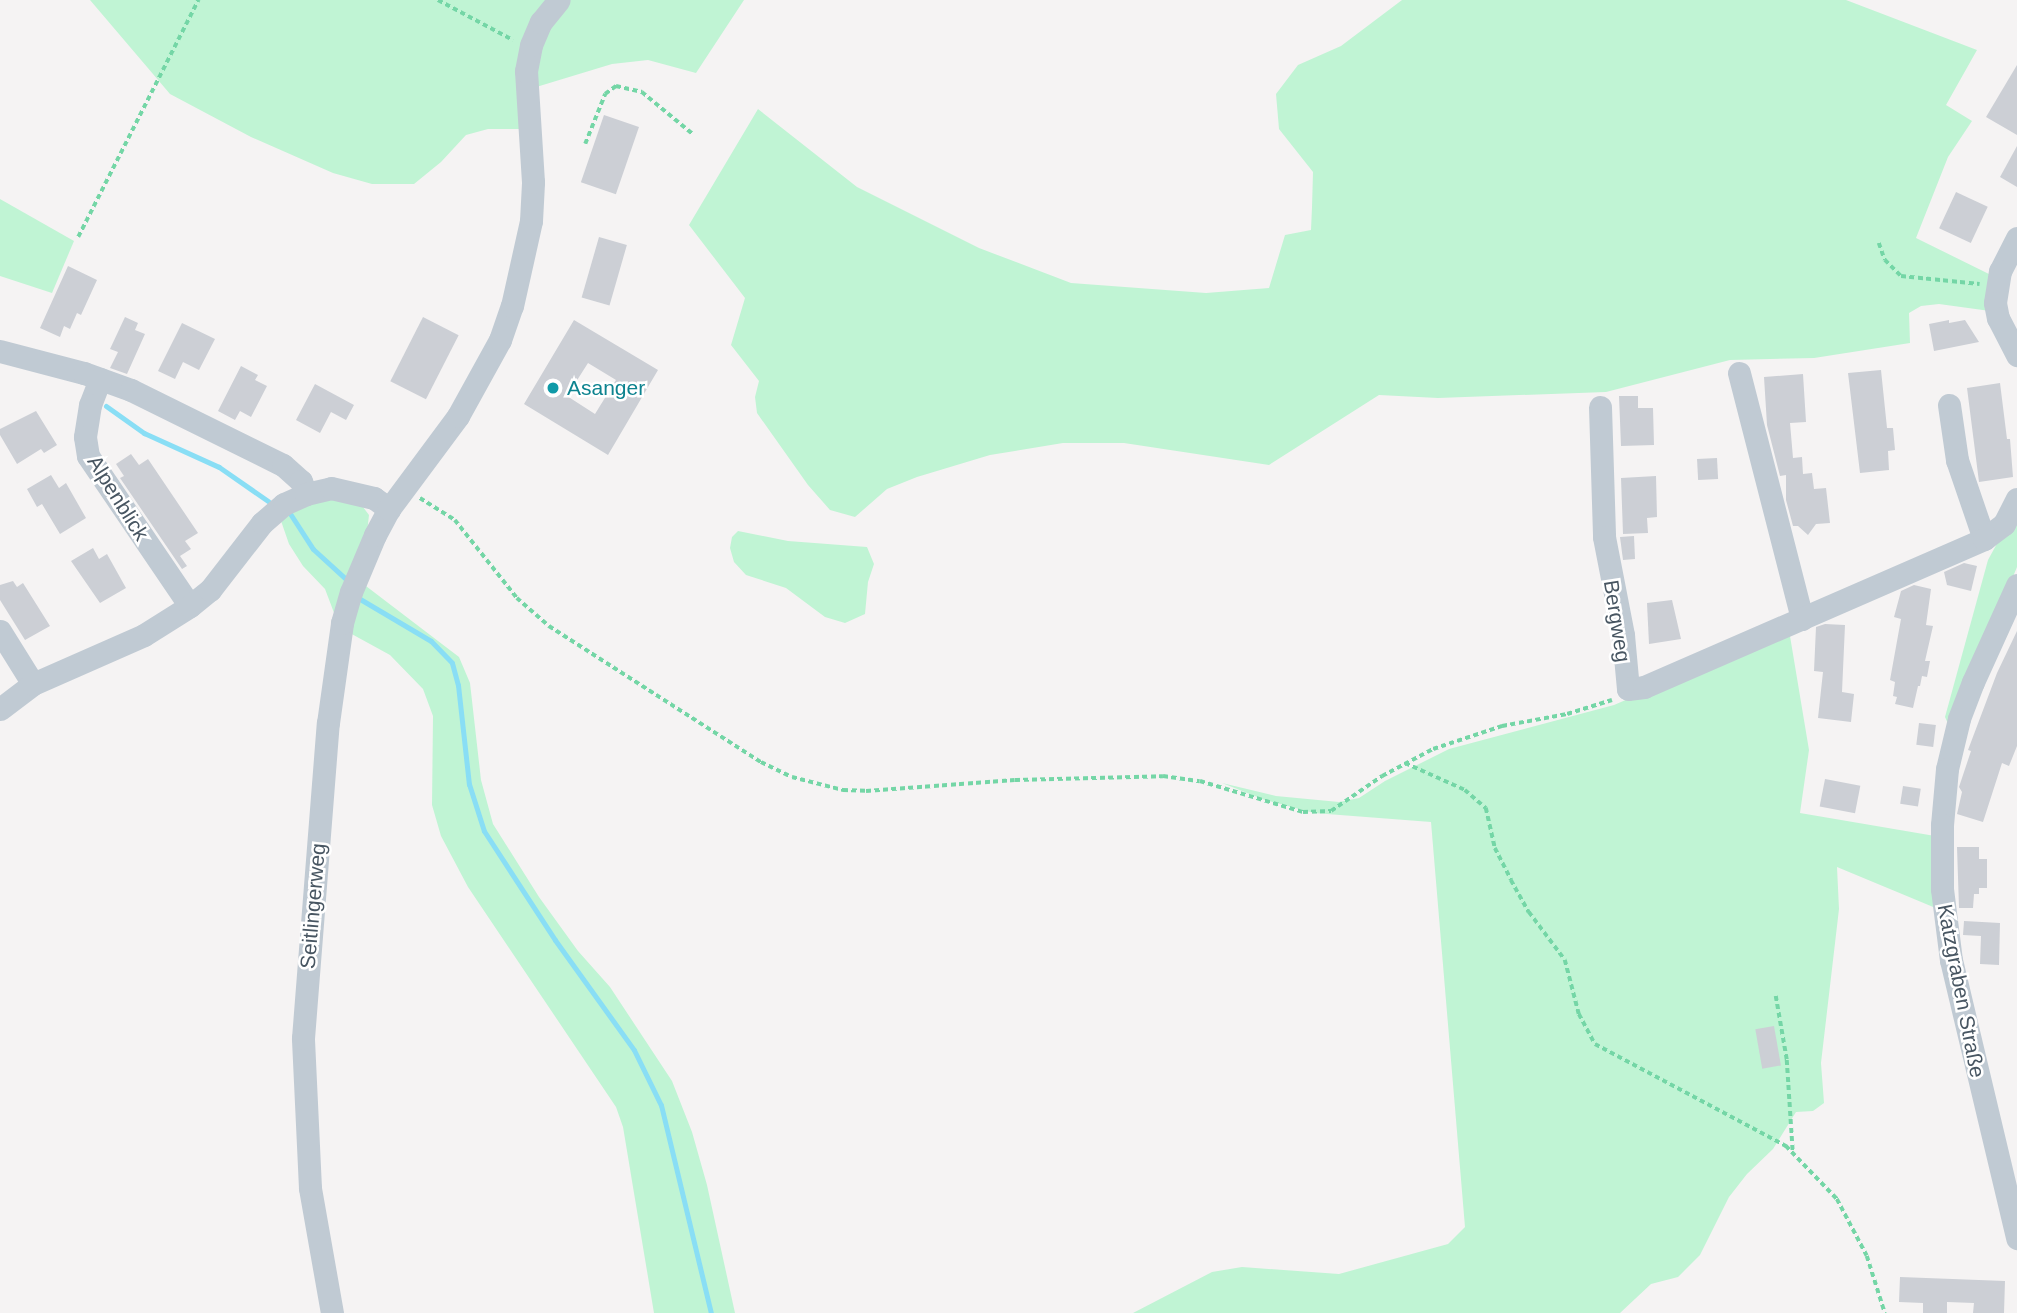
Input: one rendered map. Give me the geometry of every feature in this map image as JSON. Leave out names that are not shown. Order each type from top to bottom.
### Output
[{"type":"street","name":"Seitlingerweg","points":[[332,1313],[310,1188],[305,1128],[303,1038],[328,723],[342,623],[362,562],[389,509],[458,416],[499,340],[512,306],[531,221],[533,182],[526,71],[530,49],[541,22],[559,0]]},
{"type":"street","points":[[2017,238],[2000,271],[1996,288],[1998,318],[2017,355]]},
{"type":"street","points":[[0,351],[131,390],[283,465],[301,481],[306,494]]},
{"type":"street","points":[[1740,373],[1802,619]]},
{"type":"street","name":"Alpenblick","points":[[100,379],[90,405],[85,437],[88,456],[190,606]]},
{"type":"street","points":[[1949,405],[1957,460],[1984,538]]},
{"type":"street","name":"Bergweg","points":[[1600,407],[1604,537],[1623,635],[1628,689],[1644,687],[1984,538],[2004,524],[2017,499]]},
{"type":"street","points":[[0,709],[33,684],[144,635],[190,606],[210,590],[262,523],[284,505],[306,494],[331,488],[374,498],[389,509]]},
{"type":"street","name":"Katzgraben Straße","points":[[2017,585],[1959,719],[1947,769],[1942,825],[1942,889],[1951,960],[2017,1238]]},
{"type":"street","points":[[0,631],[33,684]]},
{"type":"path","points":[[78,237],[198,0]]},
{"type":"path","points":[[438,0],[530,49]]},
{"type":"path","points":[[585,144],[605,94],[617,86],[642,92],[694,135]]},
{"type":"path","points":[[1879,243],[1885,260],[1901,276],[1996,288]]},
{"type":"path","points":[[404,489],[455,520],[517,598],[549,626],[761,762],[817,785],[866,791],[1015,780],[1163,776],[1200,782],[1303,812],[1331,811],[1405,763],[1474,734],[1611,702],[1628,689]]},
{"type":"path","points":[[1405,763],[1465,790],[1486,808],[1495,848],[1529,912],[1565,960],[1579,1014],[1595,1044],[1786,1146],[1836,1199],[1867,1256],[1885,1313]]},
{"type":"path","points":[[1776,996],[1787,1060],[1793,1154]]},
{"type":"green space","points":[[90,0],[550,0],[522,129],[488,129],[466,135],[441,162],[414,184],[372,184],[333,173],[251,137],[170,94]]},
{"type":"green space","points":[[569,0],[744,0],[696,73],[648,60],[612,64],[533,88],[539,42]]},
{"type":"green space","points":[[1402,0],[1846,0],[1977,50],[1946,105],[1972,121],[1948,157],[1916,238],[1991,275],[1990,311],[1939,304],[1921,306],[1909,313],[1910,343],[1814,358],[1730,360],[1606,392],[1438,398],[1379,395],[1269,465],[1124,443],[1063,443],[990,455],[917,477],[887,489],[855,517],[830,510],[808,485],[757,413],[755,397],[759,381],[731,345],[745,298],[689,225],[758,109],[857,187],[979,248],[1071,283],[1206,293],[1269,288],[1285,235],[1311,230],[1312,207],[1313,172],[1279,129],[1276,94],[1298,65],[1341,46]]},
{"type":"green space","points":[[0,199],[74,241],[52,293],[0,276]]},
{"type":"green space","points":[[322,497],[360,503],[369,515],[367,533],[336,618],[325,589],[303,566],[289,544],[280,518]]},
{"type":"green space","points":[[2017,507],[2017,567],[1950,728],[1945,717],[1988,560]]},
{"type":"green space","points":[[738,531],[788,541],[867,547],[874,564],[868,582],[865,614],[845,623],[825,617],[786,588],[746,575],[734,562],[730,548],[732,537]]},
{"type":"green space","points":[[362,583],[459,657],[470,683],[481,780],[493,824],[539,897],[578,951],[610,987],[672,1081],[692,1132],[707,1185],[735,1313],[654,1313],[623,1127],[616,1107],[468,887],[441,836],[432,805],[433,716],[423,689],[390,655],[348,632]]},
{"type":"green space","points":[[1789,630],[1809,750],[1800,813],[1935,836],[1938,909],[1837,867],[1839,909],[1821,1063],[1824,1103],[1813,1111],[1796,1112],[1773,1149],[1747,1174],[1729,1197],[1700,1255],[1678,1277],[1651,1284],[1620,1313],[1133,1313],[1212,1272],[1242,1267],[1339,1274],[1448,1244],[1465,1227],[1431,822],[1314,813],[1265,800],[1222,783],[1276,796],[1339,802],[1359,798],[1385,781],[1449,749],[1614,705]]},
{"type":"building","points":[[2017,65],[2017,135],[1986,117]]},
{"type":"building","points":[[604,115],[639,127],[616,194],[581,182]]},
{"type":"building","points":[[2017,146],[2017,187],[2000,177]]},
{"type":"building","points":[[1956,192],[1988,207],[1971,243],[1939,228]]},
{"type":"building","points":[[599,237],[627,245],[610,306],[582,298]]},
{"type":"building","points":[[68,266],[97,280],[81,315],[77,313],[70,329],[64,326],[60,337],[40,328]]},
{"type":"building","points":[[125,317],[138,323],[135,330],[145,334],[127,374],[110,368],[118,352],[110,349]]},
{"type":"building","points":[[423,317],[459,335],[426,399],[390,381]]},
{"type":"building","name":"Asanger","points":[[574,320],[658,370],[608,455],[524,404]],"holes":[[[588,363],[616,380],[595,414],[567,396]]]},
{"type":"building","points":[[1949,320],[1949,323],[1965,320],[1979,342],[1934,351],[1929,324]]},
{"type":"building","points":[[182,323],[215,339],[199,370],[183,362],[175,379],[158,371]]},
{"type":"building","points":[[241,366],[258,375],[255,380],[267,386],[251,417],[240,411],[235,420],[218,411]]},
{"type":"building","points":[[1881,370],[1887,428],[1893,428],[1895,450],[1888,451],[1889,470],[1860,473],[1848,373]]},
{"type":"building","points":[[1803,374],[1806,422],[1790,423],[1793,458],[1802,457],[1803,474],[1812,473],[1814,489],[1826,488],[1830,523],[1816,524],[1808,535],[1798,526],[1793,526],[1786,500],[1786,475],[1780,476],[1767,425],[1764,377]]},
{"type":"building","points":[[2000,383],[2007,439],[2010,439],[2013,477],[1979,482],[1967,388]]},
{"type":"building","points":[[315,384],[354,405],[346,420],[331,412],[320,433],[296,420]]},
{"type":"building","points":[[1619,396],[1638,396],[1638,408],[1653,408],[1654,445],[1621,446]]},
{"type":"building","points":[[36,411],[57,445],[44,453],[41,449],[17,464],[0,435],[0,429]]},
{"type":"building","points":[[131,454],[139,465],[148,459],[198,533],[185,541],[191,549],[180,556],[187,566],[182,569],[120,478],[124,476],[116,464]]},
{"type":"building","points":[[1717,458],[1718,479],[1698,480],[1697,459]]},
{"type":"building","points":[[51,475],[59,488],[66,483],[86,518],[60,534],[42,504],[37,507],[27,489]]},
{"type":"building","points":[[1656,476],[1657,517],[1647,518],[1648,533],[1623,534],[1621,478]]},
{"type":"building","points":[[1634,536],[1635,559],[1623,560],[1620,537]]},
{"type":"building","points":[[93,548],[99,559],[107,554],[126,588],[100,603],[71,561]]},
{"type":"building","points":[[1964,563],[1977,566],[1971,591],[1947,585],[1944,572]]},
{"type":"building","points":[[13,581],[17,587],[23,583],[50,626],[25,640],[0,600],[0,585]]},
{"type":"building","points":[[1914,585],[1931,589],[1926,625],[1933,626],[1925,661],[1930,661],[1927,677],[1922,676],[1913,708],[1895,704],[1895,682],[1890,680],[1901,619],[1894,617],[1901,591]]},
{"type":"building","points":[[1672,600],[1681,639],[1649,644],[1647,603]]},
{"type":"building","points":[[1825,624],[1845,625],[1842,692],[1854,694],[1851,722],[1818,718],[1823,672],[1814,671],[1816,627]]},
{"type":"building","points":[[2017,631],[2017,746],[2009,766],[2002,763],[1983,822],[1957,814],[1962,792],[1959,787],[1971,751],[1968,750],[1997,673]]},
{"type":"building","points":[[1919,723],[1936,725],[1933,747],[1916,745]]},
{"type":"building","points":[[1825,779],[1860,786],[1855,813],[1820,806]]},
{"type":"building","points":[[1903,786],[1921,789],[1918,807],[1900,804]]},
{"type":"building","points":[[1957,847],[1979,847],[1979,859],[1987,859],[1987,888],[1979,888],[1979,894],[1974,894],[1973,908],[1959,908]]},
{"type":"building","points":[[1964,921],[2000,923],[1999,965],[1980,964],[1981,936],[1963,935]]},
{"type":"building","points":[[1774,1026],[1781,1065],[1762,1069],[1755,1029]]},
{"type":"building","points":[[1900,1277],[2005,1281],[2004,1313],[1973,1313],[1974,1303],[1947,1302],[1947,1313],[1923,1313],[1923,1303],[1899,1302]]},
{"type":"waterway","points":[[106,406],[144,433],[219,467],[268,501]]},
{"type":"waterway","points":[[291,515],[313,549],[346,579]]},
{"type":"waterway","points":[[360,599],[431,641],[452,663],[458,685],[469,784],[484,831],[555,940],[634,1050],[661,1105],[711,1313]]},
{"type":"place","name":"Asanger","points":[[553,388]]}]
